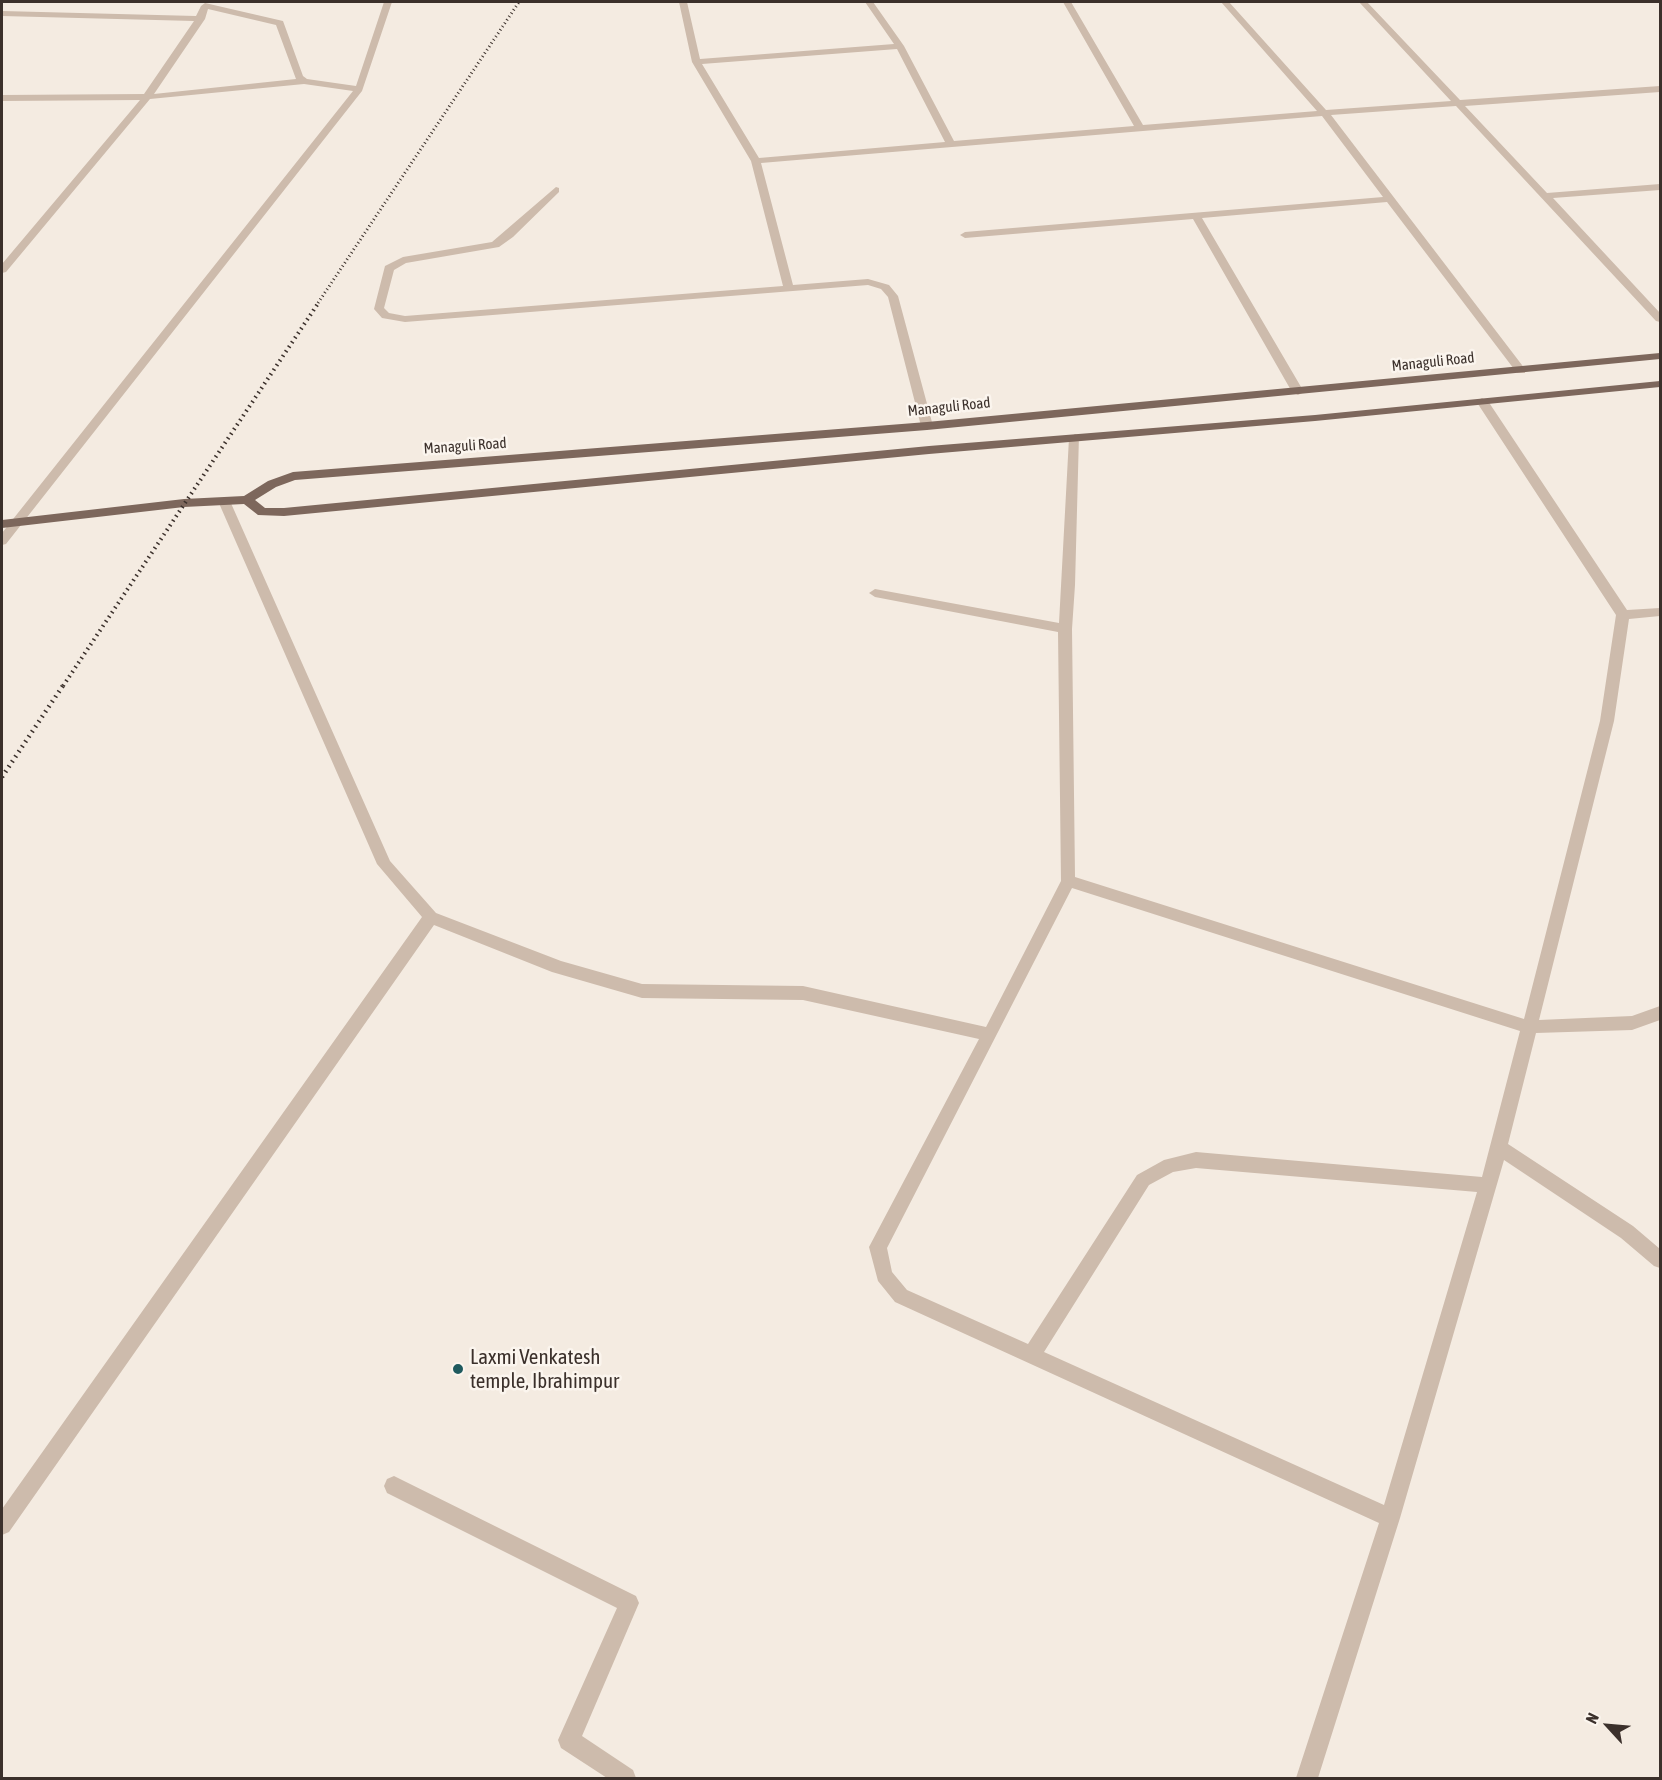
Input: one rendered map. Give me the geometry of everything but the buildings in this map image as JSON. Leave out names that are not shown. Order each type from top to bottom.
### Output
[{"type":"main road","name":"Managuli Road","points":[[247,500],[272,484],[293,476],[927,426],[1660,356]]},
{"type":"main road","points":[[2,524],[184,503],[247,500],[262,512],[284,512],[929,450],[1660,384]]},
{"type":"street","points":[[2,541],[359,89],[388,2]]},
{"type":"street","points":[[683,2],[696,62],[756,161],[789,289]]},
{"type":"street","points":[[869,2],[900,46],[950,143]]},
{"type":"street","points":[[1067,2],[1140,128]]},
{"type":"street","points":[[1226,2],[1324,113],[1521,371]]},
{"type":"street","points":[[1364,2],[1660,319]]},
{"type":"street","points":[[2,270],[147,97],[158,75],[201,19],[206,4],[280,23],[297,74],[304,81]]},
{"type":"street","points":[[2,13],[201,19]]},
{"type":"street","points":[[696,62],[900,46]]},
{"type":"street","points":[[2,98],[147,97],[304,81],[359,89]]},
{"type":"street","points":[[756,161],[1324,113],[1660,89]]},
{"type":"street","points":[[1546,196],[1660,188]]},
{"type":"street","points":[[556,190],[509,235],[495,245],[403,260],[393,264],[389,268],[379,309],[386,316],[405,319],[868,282],[885,287],[893,296],[927,426]]},
{"type":"street","points":[[965,235],[1390,199]]},
{"type":"street","points":[[1196,216],[1298,392]]},
{"type":"street","points":[[1307,1779],[1390,1518],[1499,1148],[1607,720],[1623,615],[1482,401]]},
{"type":"street","points":[[1075,438],[1065,629],[1068,881],[878,1248],[881,1268],[887,1284],[901,1296],[1390,1518]]},
{"type":"street","points":[[224,501],[384,864],[431,917],[558,967],[642,991],[803,993],[990,1035]]},
{"type":"street","points":[[875,593],[1065,629]]},
{"type":"street","points":[[1623,615],[1660,612]]},
{"type":"street","points":[[1068,881],[1528,1027],[1632,1023],[1660,1013]]},
{"type":"street","points":[[2,1525],[431,917]]},
{"type":"street","points":[[1499,1148],[1627,1232],[1660,1260]]},
{"type":"street","points":[[1031,1356],[1143,1180],[1170,1165],[1196,1160],[1488,1185]]},
{"type":"street","points":[[394,1486],[629,1603],[569,1740],[625,1779]]},
{"type":"railway","points":[[318,303],[519,2]]},
{"type":"railway","points":[[63,686],[319,302]]},
{"type":"railway","points":[[2,777],[64,684]]},
{"type":"place","name":"Laxmi Venkatesh temple, Ibrahimpur","points":[[458,1369]]}]
